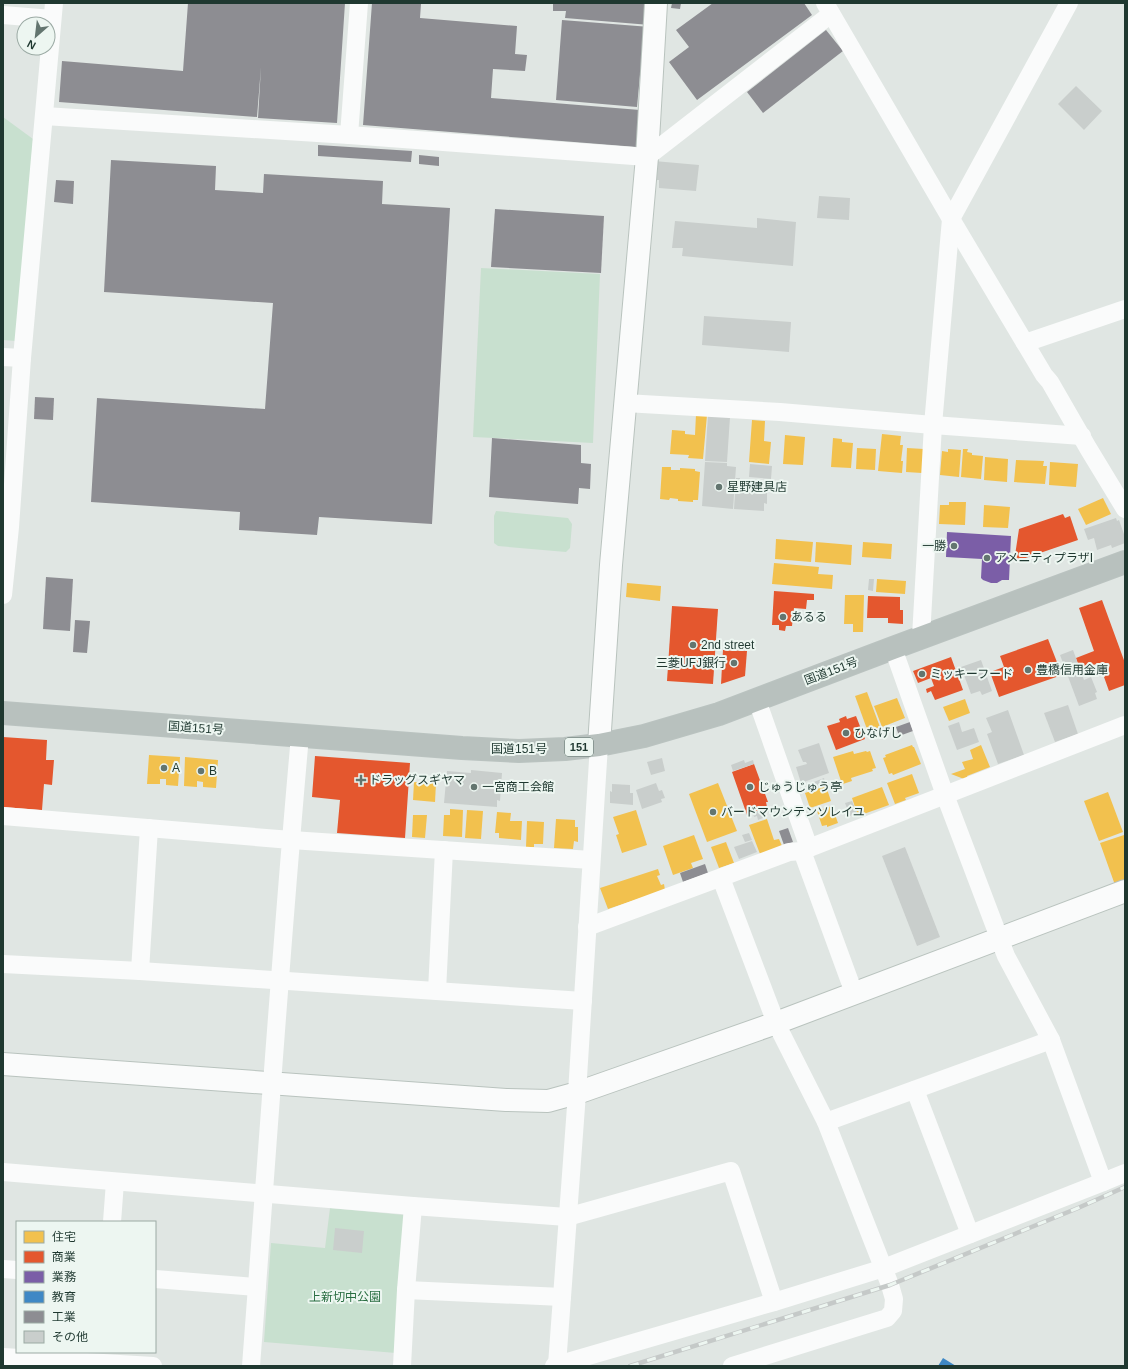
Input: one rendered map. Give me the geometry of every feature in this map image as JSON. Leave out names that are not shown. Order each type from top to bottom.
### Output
[{"type":"highway","name":"国道151号","points":[[3,713],[462,748],[519,751],[565,749],[598,745],[644,736],[719,714],[921,637],[1125,562]]},
{"type":"street","points":[[348,135],[359,3]]},
{"type":"street","points":[[656,3],[647,158],[611,565],[598,745],[577,1092],[562,1297],[555,1365],[774,1302],[884,1268],[1125,1173]]},
{"type":"street","points":[[921,637],[933,425],[951,220],[1070,3]]},
{"type":"street","points":[[44,116],[348,135],[647,158],[828,8],[951,220],[1125,509]]},
{"type":"street","points":[[3,15],[53,11],[22,358],[9,446],[3,595]]},
{"type":"street","points":[[1026,343],[1125,309]]},
{"type":"street","points":[[3,357],[22,358]]},
{"type":"street","points":[[625,403],[780,412],[1082,436]]},
{"type":"street","points":[[893,648],[945,795],[1006,956],[1050,1040],[1104,1182]]},
{"type":"street","points":[[757,700],[805,850],[854,993]]},
{"type":"street","points":[[587,927],[789,852],[805,850],[1125,725]]},
{"type":"street","points":[[251,1366],[279,980],[300,736]]},
{"type":"street","points":[[3,816],[291,840],[591,860]]},
{"type":"street","points":[[140,971],[149,828]]},
{"type":"street","points":[[437,991],[444,850]]},
{"type":"street","points":[[721,878],[776,1023],[826,1122],[884,1268],[894,1299],[893,1311],[886,1318],[732,1366]]},
{"type":"street","points":[[3,1064],[506,1100],[548,1101],[776,1023],[1125,891]]},
{"type":"street","points":[[3,964],[140,971],[583,1001]]},
{"type":"street","points":[[826,1122],[1050,1040]]},
{"type":"street","points":[[915,1090],[970,1234]]},
{"type":"street","points":[[3,1172],[413,1206],[567,1217],[731,1171],[774,1302]]},
{"type":"street","points":[[112,1221],[115,1182]]},
{"type":"street","points":[[402,1366],[406,1290],[413,1206]]},
{"type":"street","points":[[3,1269],[16,1270]]},
{"type":"street","points":[[156,1279],[257,1286]]},
{"type":"street","points":[[406,1290],[562,1297]]},
{"type":"street","points":[[3,1357],[152,1366]]},
{"type":"green space","points":[[3,117],[33,139],[17,341],[3,340]]},
{"type":"green space","points":[[481,268],[600,274],[593,443],[473,437]]},
{"type":"green space","points":[[496,511],[568,518],[572,524],[570,548],[566,552],[498,546],[494,543],[494,516]]},
{"type":"green space","name":"上新切中公園","points":[[330,1208],[404,1215],[396,1353],[264,1342],[271,1243],[325,1248]]},
{"type":"building: 住宅","points":[[696,414],[707,415],[703,459],[688,458],[689,455],[670,454],[672,430],[685,431],[685,434],[695,435]]},
{"type":"building: 住宅","points":[[752,420],[765,421],[764,441],[771,442],[769,464],[749,462]]},
{"type":"building: 住宅","points":[[882,434],[901,436],[900,445],[903,445],[901,461],[903,461],[902,473],[878,471]]},
{"type":"building: 住宅","points":[[785,435],[805,437],[803,465],[783,464]]},
{"type":"building: 住宅","points":[[833,438],[842,439],[842,442],[853,443],[851,468],[831,467]]},
{"type":"building: 住宅","points":[[857,448],[876,449],[875,470],[856,469]]},
{"type":"building: 住宅","points":[[907,448],[924,449],[922,473],[906,472]]},
{"type":"building: 住宅","points":[[948,449],[961,450],[959,477],[940,475],[942,451],[948,452]]},
{"type":"building: 住宅","points":[[963,449],[968,449],[967,452],[972,453],[972,455],[983,456],[981,479],[961,477]]},
{"type":"building: 住宅","points":[[985,457],[1008,459],[1007,482],[984,480]]},
{"type":"building: 住宅","points":[[1016,460],[1044,461],[1043,466],[1047,466],[1045,484],[1014,482]]},
{"type":"building: 住宅","points":[[1050,462],[1078,464],[1076,487],[1049,485]]},
{"type":"building: 住宅","points":[[662,467],[671,467],[671,470],[680,470],[680,468],[695,469],[695,471],[700,472],[698,500],[693,500],[693,502],[678,501],[678,499],[670,498],[669,500],[660,499]]},
{"type":"building: 住宅","points":[[1103,498],[1111,514],[1086,525],[1078,509]]},
{"type":"building: 住宅","points":[[949,502],[966,502],[965,525],[939,524],[940,505],[949,505]]},
{"type":"building: 住宅","points":[[984,505],[1010,507],[1008,528],[983,527]]},
{"type":"building: 住宅","points":[[776,539],[813,542],[811,562],[775,559]]},
{"type":"building: 住宅","points":[[816,542],[852,545],[851,565],[815,562]]},
{"type":"building: 住宅","points":[[863,542],[892,544],[891,559],[862,557]]},
{"type":"building: 住宅","points":[[774,563],[819,567],[818,574],[833,575],[832,589],[772,584]]},
{"type":"building: 住宅","points":[[877,579],[906,581],[905,594],[876,592]]},
{"type":"building: 住宅","points":[[627,583],[661,586],[660,601],[626,597]]},
{"type":"building: 住宅","points":[[845,595],[864,595],[863,632],[853,632],[853,624],[844,624]]},
{"type":"building: 住宅","points":[[867,692],[880,727],[868,732],[855,696]]},
{"type":"building: 住宅","points":[[897,698],[905,718],[882,727],[874,706]]},
{"type":"building: 住宅","points":[[965,699],[970,713],[949,721],[943,707]]},
{"type":"building: 住宅","points":[[912,745],[921,764],[893,775],[892,773],[889,774],[883,758],[886,757],[885,755]]},
{"type":"building: 住宅","points":[[981,745],[990,767],[967,776],[968,778],[964,779],[951,774],[965,769],[962,762],[973,759],[970,750]]},
{"type":"building: 住宅","points":[[853,751],[854,754],[870,751],[876,768],[872,769],[873,771],[851,778],[852,781],[843,784],[833,757]]},
{"type":"building: 住宅","name":"A","points":[[149,755],[180,757],[178,786],[166,785],[166,779],[160,779],[160,784],[147,784]]},
{"type":"building: 住宅","name":"B","points":[[185,757],[218,760],[216,788],[203,787],[203,782],[197,781],[197,787],[184,786]]},
{"type":"building: 住宅","points":[[912,774],[919,793],[905,798],[906,800],[895,804],[887,783]]},
{"type":"building: 住宅","points":[[414,782],[436,783],[435,802],[413,800]]},
{"type":"building: 住宅","name":"バードマウンテンソレイユ","points":[[718,783],[737,831],[707,842],[689,794]]},
{"type":"building: 住宅","points":[[826,786],[831,801],[810,808],[805,793]]},
{"type":"building: 住宅","points":[[882,787],[889,805],[858,816],[852,798]]},
{"type":"building: 住宅","points":[[1108,792],[1123,832],[1099,841],[1084,801]]},
{"type":"building: 住宅","points":[[832,806],[838,823],[827,827],[827,825],[822,826],[817,811]]},
{"type":"building: 住宅","points":[[450,809],[463,810],[462,837],[443,836],[444,815],[450,815]]},
{"type":"building: 住宅","points":[[467,810],[483,811],[481,839],[465,838]]},
{"type":"building: 住宅","points":[[636,810],[647,845],[622,853],[616,835],[619,834],[613,817]]},
{"type":"building: 住宅","points":[[497,812],[511,813],[510,821],[522,821],[521,840],[499,838],[499,833],[495,833]]},
{"type":"building: 住宅","points":[[413,815],[427,815],[425,838],[412,837]]},
{"type":"building: 住宅","points":[[556,819],[575,820],[575,827],[578,827],[578,842],[574,841],[573,849],[554,848]]},
{"type":"building: 住宅","points":[[767,819],[774,840],[779,839],[782,846],[760,854],[749,825]]},
{"type":"building: 住宅","points":[[527,821],[544,822],[543,844],[534,844],[534,847],[526,847]]},
{"type":"building: 住宅","points":[[694,835],[703,859],[691,863],[693,868],[673,875],[663,846]]},
{"type":"building: 住宅","points":[[1124,835],[1125,881],[1115,885],[1100,843]]},
{"type":"building: 住宅","points":[[726,842],[734,863],[719,868],[711,847]]},
{"type":"building: 住宅","points":[[658,869],[660,875],[657,876],[661,885],[664,884],[665,890],[608,909],[600,888]]},
{"type":"building: 商業","points":[[1063,514],[1065,518],[1070,516],[1078,540],[1014,562],[1019,529]]},
{"type":"building: 商業","name":"あるる","points":[[774,591],[814,594],[814,600],[807,600],[806,609],[794,608],[792,626],[786,626],[785,631],[779,630],[779,625],[772,625]]},
{"type":"building: 商業","points":[[868,596],[900,597],[900,610],[903,610],[903,624],[888,623],[888,618],[867,618]]},
{"type":"building: 商業","points":[[1102,600],[1125,663],[1125,685],[1109,691],[1099,663],[1080,670],[1076,658],[1094,651],[1079,608]]},
{"type":"building: 商業","name":"2nd street","points":[[672,606],[718,609],[713,684],[667,681]]},
{"type":"building: 商業","name":"豊橋信用金庫","points":[[1048,639],[1062,675],[999,697],[990,672],[1004,667],[1000,656]]},
{"type":"building: 商業","name":"三菱UFJ銀行","points":[[723,650],[747,651],[745,676],[721,684]]},
{"type":"building: 商業","points":[[951,657],[963,690],[935,700],[931,691],[927,693],[926,689],[934,686],[931,678],[918,683],[913,671]]},
{"type":"building: 商業","name":"ひなげし","points":[[846,716],[847,719],[856,716],[865,739],[836,750],[827,726],[840,722],[839,719]]},
{"type":"building: 商業","points":[[3,737],[47,740],[46,760],[54,760],[52,785],[44,784],[42,810],[3,807]]},
{"type":"building: 商業","name":"ドラッグスギヤマ","points":[[315,756],[410,763],[405,838],[337,833],[340,800],[312,797]]},
{"type":"building: 商業","name":"じゅうじゅう亭","points":[[754,764],[768,802],[766,802],[767,807],[747,815],[732,772]]},
{"type":"building: 業務","name":"アメニティプラザI","points":[[947,532],[1011,536],[1009,580],[991,583],[983,580],[981,578],[982,559],[946,557]]},
{"type":"building: 教育","points":[[943,1358],[956,1366],[938,1366]]},
{"type":"building: 工業","points":[[188,3],[345,3],[337,123],[258,118],[261,67],[257,117],[59,102],[62,61],[183,71]]},
{"type":"building: 工業","points":[[372,3],[421,4],[420,18],[517,26],[515,54],[527,55],[525,71],[493,69],[491,98],[640,110],[637,147],[363,125]]},
{"type":"building: 工業","points":[[553,3],[652,3],[650,25],[565,18],[566,11],[553,11]]},
{"type":"building: 工業","points":[[672,3],[681,3],[680,9],[671,8]]},
{"type":"building: 工業","points":[[713,3],[804,3],[812,15],[697,100],[669,62],[689,47],[676,30]]},
{"type":"building: 工業","points":[[562,20],[650,27],[646,76],[640,75],[637,107],[556,100]]},
{"type":"building: 工業","points":[[826,30],[843,51],[763,113],[747,92]]},
{"type":"building: 工業","points":[[318,145],[412,151],[411,162],[318,156]]},
{"type":"building: 工業","points":[[419,155],[439,157],[439,166],[419,164]]},
{"type":"building: 工業","points":[[111,160],[216,166],[215,190],[263,193],[264,174],[383,181],[382,204],[450,208],[432,524],[319,517],[317,535],[239,530],[240,512],[91,502],[97,398],[265,409],[273,303],[104,292]]},
{"type":"building: 工業","points":[[56,180],[74,181],[73,204],[54,202]]},
{"type":"building: 工業","points":[[495,209],[604,216],[601,273],[491,267]]},
{"type":"building: 工業","points":[[35,397],[54,398],[53,420],[34,419]]},
{"type":"building: 工業","points":[[492,438],[581,445],[581,463],[591,464],[590,489],[579,488],[578,504],[489,497]]},
{"type":"building: 工業","points":[[46,577],[73,579],[70,631],[43,629]]},
{"type":"building: 工業","points":[[75,620],[90,621],[87,653],[73,652]]},
{"type":"building: 工業","points":[[910,722],[913,731],[899,736],[896,727]]},
{"type":"building: 工業","points":[[788,828],[793,842],[784,845],[779,831]]},
{"type":"building: 工業","points":[[705,864],[708,873],[683,882],[680,873]]},
{"type":"building: その他","points":[[1076,86],[1102,111],[1084,130],[1058,104]]},
{"type":"building: その他","points":[[654,161],[699,165],[696,191],[659,188],[659,180],[652,180]]},
{"type":"building: その他","points":[[819,196],[850,198],[849,220],[817,218]]},
{"type":"building: その他","points":[[757,218],[796,222],[793,266],[682,256],[683,248],[672,248],[675,221],[757,228]]},
{"type":"building: その他","points":[[704,316],[791,322],[789,352],[702,345]]},
{"type":"building: その他","points":[[708,415],[730,417],[727,462],[705,461]]},
{"type":"building: その他","name":"星野建具店","points":[[705,462],[727,463],[727,466],[736,467],[733,509],[702,506]]},
{"type":"building: その他","points":[[750,464],[772,466],[771,479],[749,477]]},
{"type":"building: その他","points":[[736,478],[740,478],[739,489],[765,491],[765,493],[767,493],[767,504],[764,503],[764,511],[734,509]]},
{"type":"building: その他","points":[[1116,518],[1117,521],[1119,520],[1125,537],[1125,543],[1112,548],[1111,545],[1097,550],[1094,538],[1088,540],[1084,529]]},
{"type":"building: その他","points":[[869,579],[874,579],[873,591],[868,590]]},
{"type":"building: その他","points":[[1073,650],[1084,680],[1091,677],[1097,692],[1095,693],[1097,699],[1079,706],[1060,655]]},
{"type":"building: その他","points":[[981,660],[992,691],[982,695],[980,691],[971,694],[961,667]]},
{"type":"building: その他","points":[[1068,705],[1078,734],[1055,742],[1044,713]]},
{"type":"building: その他","points":[[1008,710],[1024,755],[998,764],[987,734],[992,732],[986,718]]},
{"type":"building: その他","points":[[959,722],[962,732],[974,728],[979,742],[957,750],[948,726]]},
{"type":"building: その他","points":[[819,743],[829,773],[801,783],[796,767],[807,764],[806,762],[803,762],[798,750]]},
{"type":"building: その他","points":[[662,758],[665,771],[651,775],[647,762]]},
{"type":"building: その他","points":[[744,760],[745,763],[753,760],[754,764],[733,771],[731,765]]},
{"type":"building: その他","name":"一宮商工会館","points":[[471,770],[502,773],[500,801],[497,800],[497,807],[444,803],[447,771],[471,773]]},
{"type":"building: その他","points":[[824,778],[826,785],[816,788],[814,782]]},
{"type":"building: その他","points":[[656,783],[659,791],[662,790],[665,798],[661,799],[662,802],[642,809],[636,790]]},
{"type":"building: その他","points":[[612,784],[630,785],[630,793],[633,793],[633,805],[610,803],[610,791],[612,792]]},
{"type":"building: その他","points":[[852,801],[857,813],[850,816],[845,803]]},
{"type":"building: その他","points":[[767,807],[769,812],[764,814],[765,817],[758,820],[757,816],[754,817],[753,813]]},
{"type":"building: その他","points":[[749,833],[752,840],[745,842],[742,835]]},
{"type":"building: その他","points":[[752,841],[757,852],[739,859],[734,847]]},
{"type":"building: その他","points":[[905,847],[940,937],[917,946],[882,856]]},
{"type":"building: その他","points":[[335,1228],[364,1231],[362,1253],[333,1250]]},
{"type":"railway","points":[[630,1366],[890,1285],[1078,1208],[1125,1187]]},
{"type":"place","name":"星野建具店","points":[[719,487]]},
{"type":"place","name":"一勝","points":[[954,546]]},
{"type":"place","name":"アメニティプラザI","points":[[987,558]]},
{"type":"place","name":"あるる","points":[[783,617]]},
{"type":"place","name":"2nd street","points":[[693,645]]},
{"type":"place","name":"三菱UFJ銀行","points":[[734,663]]},
{"type":"place","name":"豊橋信用金庫","points":[[1028,670]]},
{"type":"place","name":"ミッキーフード","points":[[922,674]]},
{"type":"place","name":"ひなげし","points":[[846,733]]},
{"type":"place","name":"A","points":[[164,768]]},
{"type":"place","name":"B","points":[[201,771]]},
{"type":"place","name":"ドラッグスギヤマ","points":[[361,780]]},
{"type":"place","name":"一宮商工会館","points":[[474,787]]},
{"type":"place","name":"じゅうじゅう亭","points":[[750,787]]},
{"type":"place","name":"バードマウンテンソレイユ","points":[[713,812]]}]
